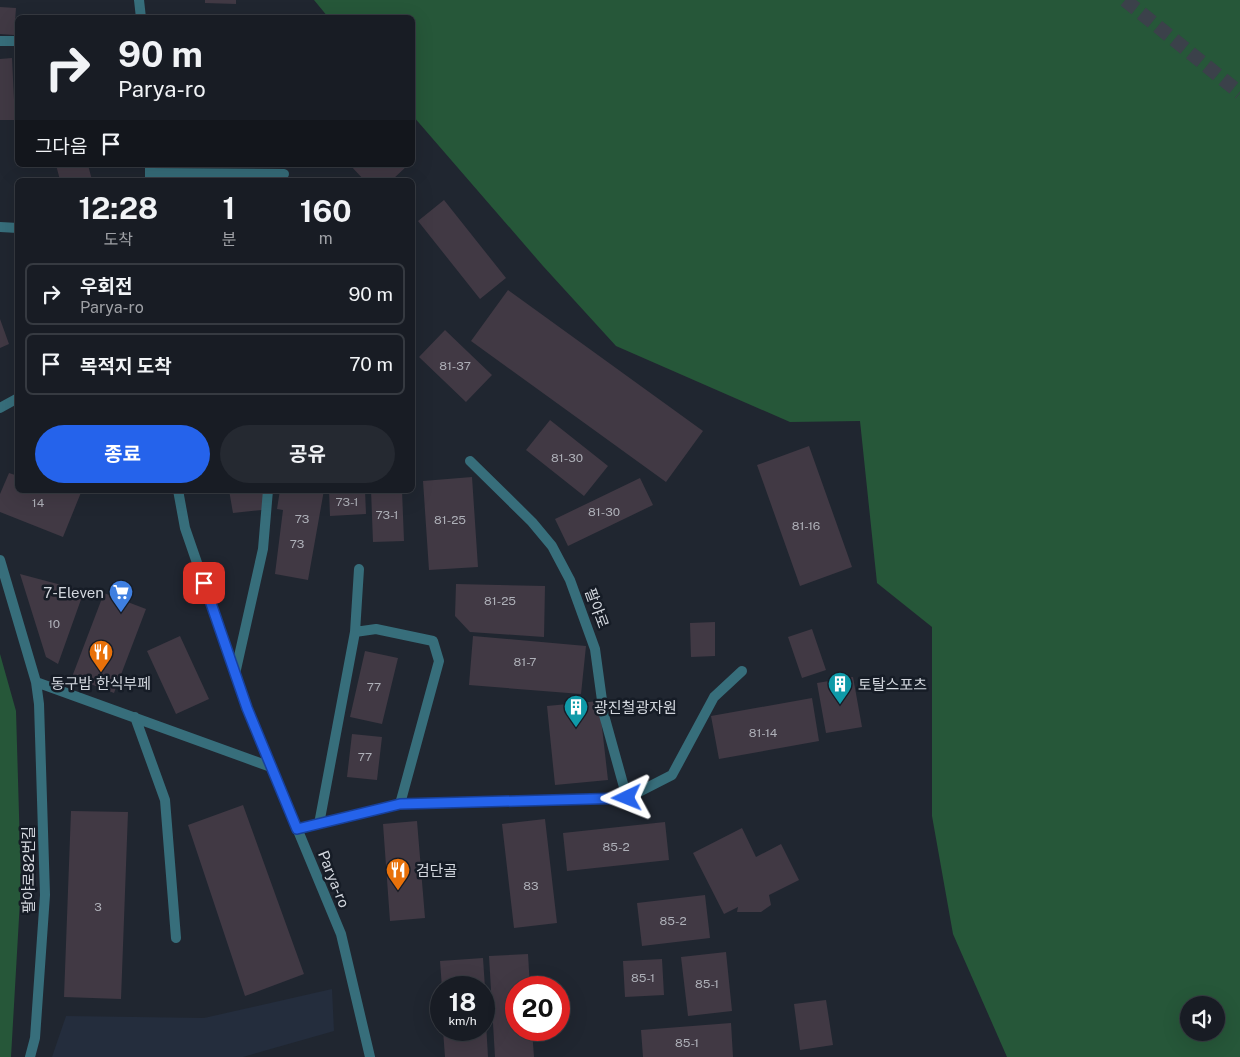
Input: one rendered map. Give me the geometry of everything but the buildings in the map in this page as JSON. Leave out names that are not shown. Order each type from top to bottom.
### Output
[{"type":"street","points":[[139,0],[141,15]]},
{"type":"street","points":[[0,41],[15,41]]},
{"type":"street","points":[[150,173],[284,174]]},
{"type":"street","points":[[0,227],[15,228]]},
{"type":"street","points":[[0,408],[15,400]]},
{"type":"street","name":"팔야로","points":[[470,461],[532,522],[552,546],[570,580],[595,649],[604,716],[627,798]]},
{"type":"street","name":"Parya-ro","points":[[179,493],[185,528],[235,674],[271,767],[341,934],[370,1057]]},
{"type":"street","points":[[235,674],[263,549],[268,493]]},
{"type":"street","name":"팔야로82번길","points":[[0,560],[36,682],[39,704],[45,895],[35,1038],[30,1057]]},
{"type":"street","points":[[319,824],[355,632],[359,569]]},
{"type":"street","points":[[355,632],[376,629],[433,641],[438,661],[400,804]]},
{"type":"street","points":[[297,829],[400,804],[627,798],[672,775],[714,697],[742,671]]},
{"type":"street","points":[[36,682],[271,767]]},
{"type":"street","points":[[135,717],[165,800],[176,938]]},
{"type":"shaded area","points":[[332,989],[334,1031],[243,1057],[52,1057],[66,1016],[204,1018]]},
{"type":"green space","points":[[314,0],[1240,0],[1240,1057],[1007,1057],[953,934],[932,816],[932,627],[877,583],[860,421],[790,422],[616,346],[543,266],[415,118],[415,15],[326,15]]},
{"type":"green space","points":[[0,654],[16,711],[21,883],[11,1057],[0,1057]]},
{"type":"tunnel","points":[[1125,0],[1240,93]]},
{"type":"place","name":"7-Eleven","points":[[121,613]]},
{"type":"place","name":"동구밥 한식부페","points":[[101,673]]},
{"type":"place","name":"토탈스포츠","points":[[840,705]]},
{"type":"place","name":"광진철광자원","points":[[576,728]]},
{"type":"place","name":"검단골","points":[[398,891]]},
{"type":"route","points":[[204,583],[247,708],[297,829],[400,804],[540,802],[627,798]]}]
